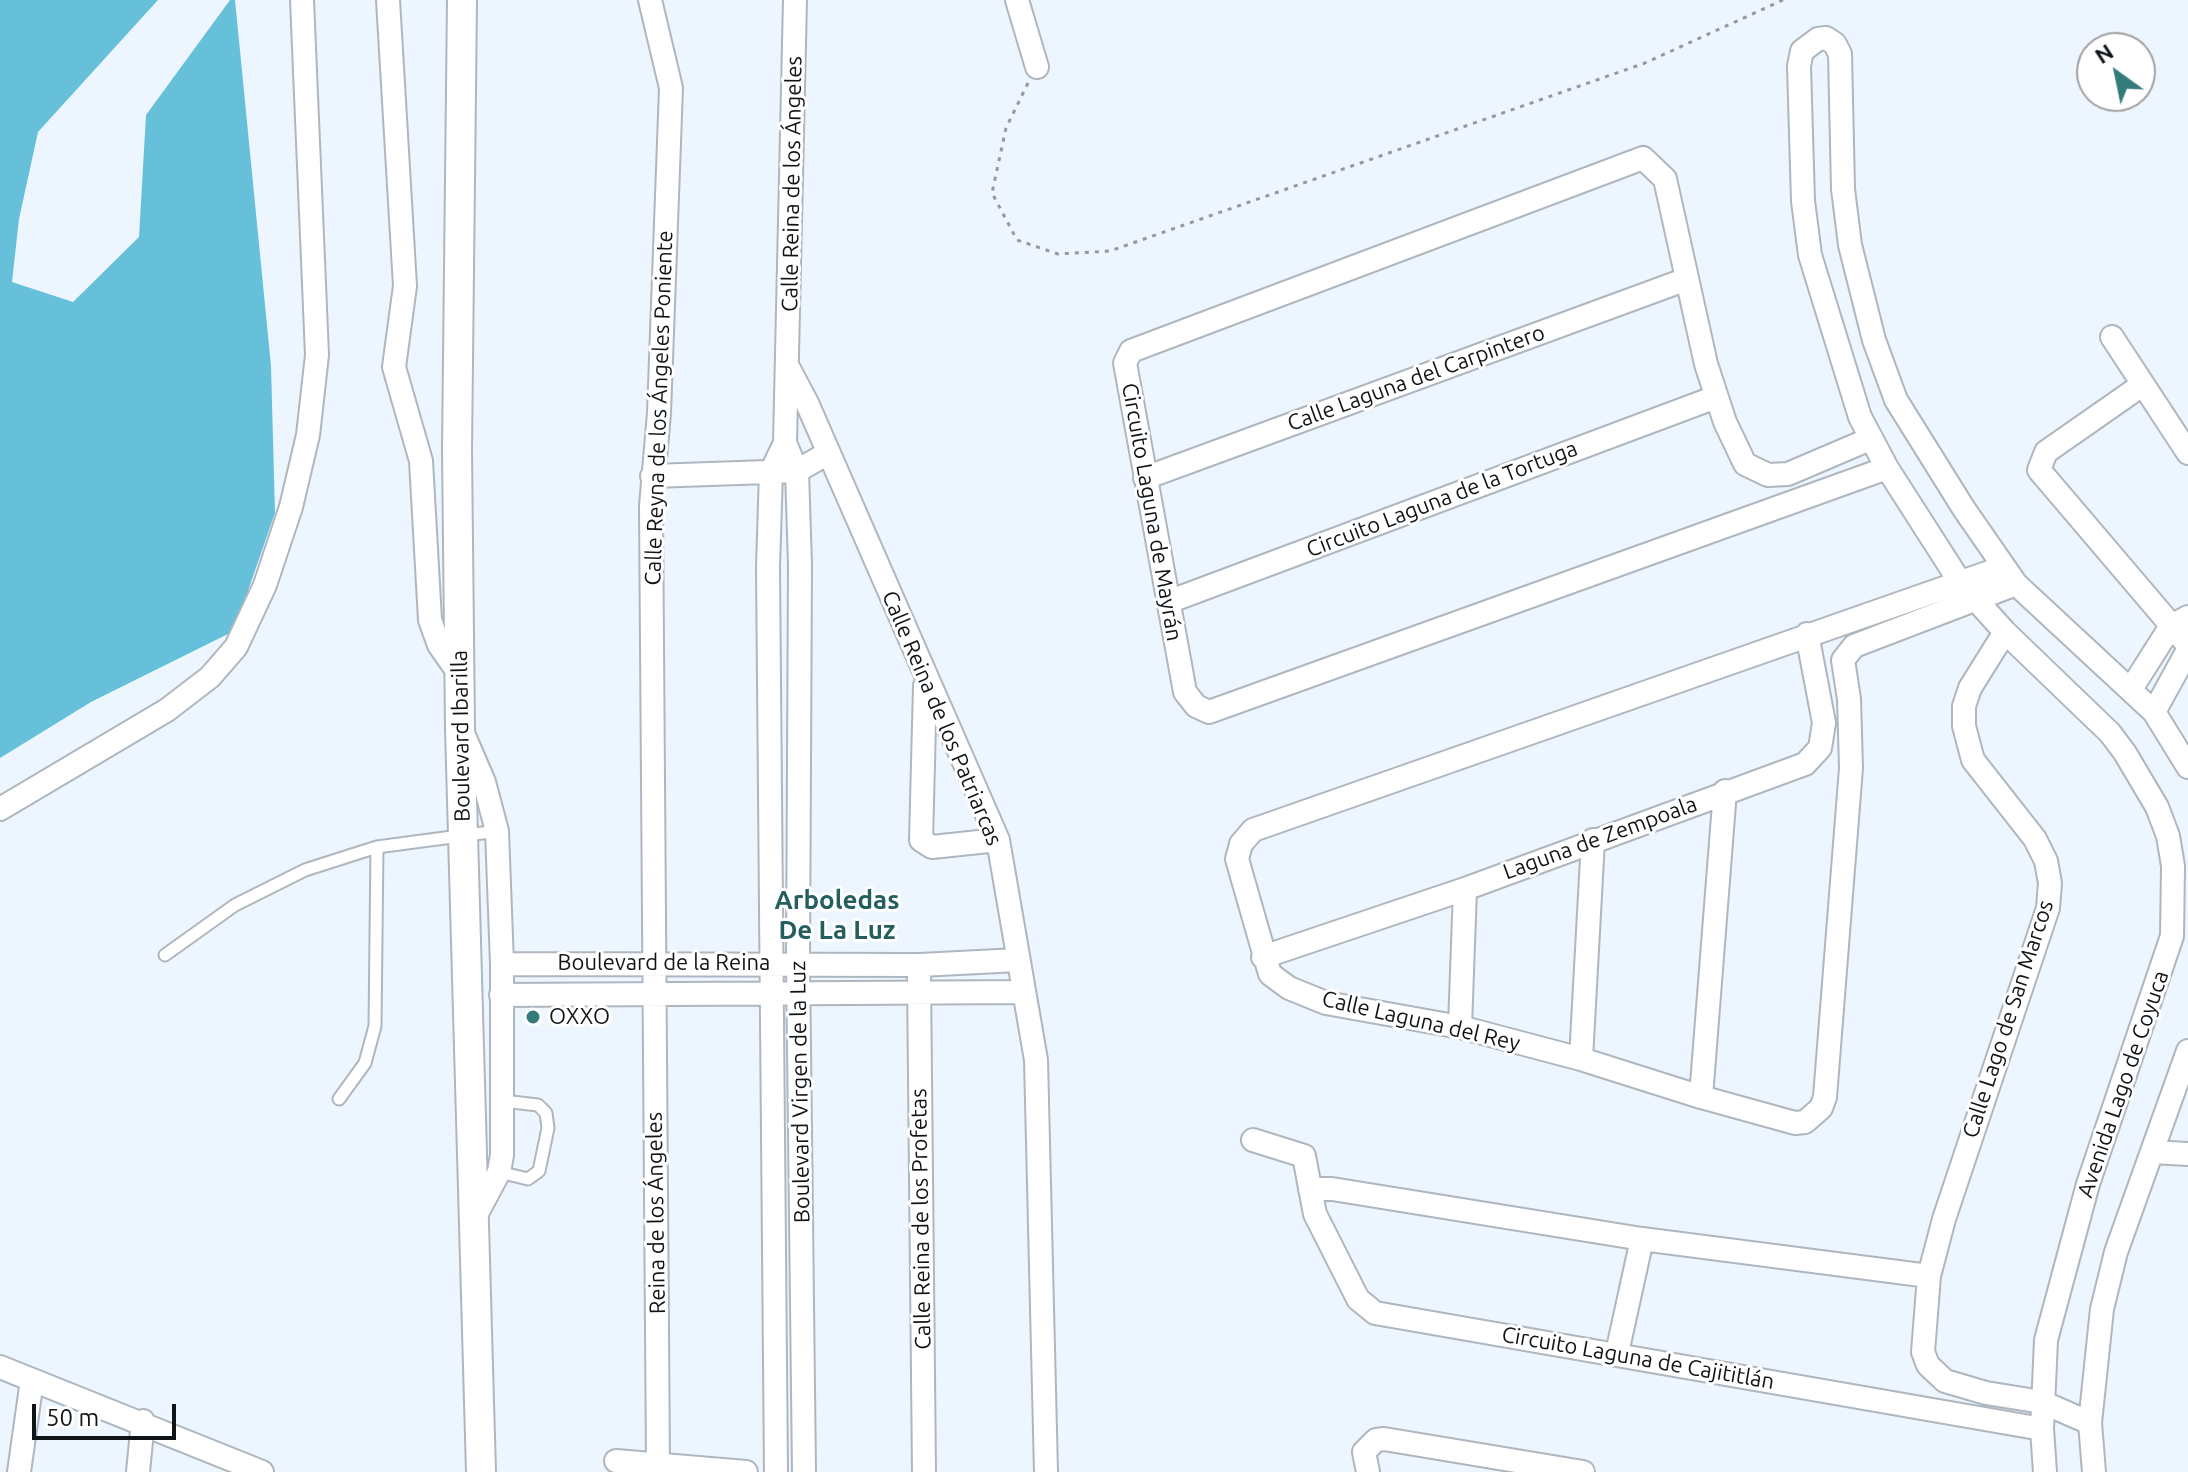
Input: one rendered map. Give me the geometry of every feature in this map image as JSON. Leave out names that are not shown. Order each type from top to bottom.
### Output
[{"type":"street","points":[[0,809],[167,710],[210,677],[236,647],[265,585],[291,507],[308,435],[317,355],[302,0]]},
{"type":"street","points":[[388,0],[405,286],[394,367],[421,461],[430,620],[439,645],[460,675]]},
{"type":"street","name":"Boulevard Ibarilla","points":[[462,0],[457,433],[460,729],[481,1472]]},
{"type":"street","name":"Calle Reyna de los Ángeles Poniente","points":[[650,0],[671,88],[659,413],[652,476],[652,962]]},
{"type":"street","name":"Calle Reina de los Ángeles","points":[[771,472],[785,443],[795,0]]},
{"type":"street","points":[[1017,0],[1037,67]]},
{"type":"street","name":"Avenida Lago de Coyuca","points":[[2045,1472],[2042,1402],[2046,1340],[2088,1184],[2172,936],[2173,866],[2168,836],[2157,807],[2125,753],[2110,733],[2005,632],[1960,582],[1870,439],[1839,353],[1810,255],[1803,201],[1799,66],[1802,51],[1818,39],[1826,38],[1835,44],[1840,54],[1843,189],[1850,245],[1874,340],[1896,400],[2010,576],[2154,712],[2188,767]]},
{"type":"street","name":"Circuito Laguna de Mayrán","points":[[1870,439],[1788,474],[1757,472],[1741,459],[1716,397],[1665,179],[1660,170],[1643,158],[1131,351],[1125,363],[1185,692],[1196,706],[1217,712],[1887,468]]},
{"type":"street","name":"Calle Laguna del Carpintero","points":[[1145,478],[1687,279]]},
{"type":"street","points":[[2112,337],[2188,453]]},
{"type":"street","points":[[1839,353],[1874,340]]},
{"type":"street","name":"Calle Reina de los Ángeles","points":[[788,368],[828,453]]},
{"type":"street","points":[[2142,385],[2046,452],[2039,470],[2180,622],[2188,648],[2154,712]]},
{"type":"street","name":"Circuito Laguna de la Tortuga","points":[[1168,602],[1716,397]]},
{"type":"street","name":"Calle Reina de los Ángeles","points":[[785,443],[797,471]]},
{"type":"street","points":[[652,476],[797,471],[828,453]]},
{"type":"street","name":"Calle Reina de los Patriarcas","points":[[828,453],[998,840],[1036,1060],[1046,1472]]},
{"type":"street","name":"Boulevard Virgen de la Luz","points":[[797,471],[800,565],[798,993],[804,1472]]},
{"type":"street","name":"Boulevard Virgen de la Luz","points":[[771,472],[768,583],[776,1472]]},
{"type":"street","name":"Calle Laguna del Rey","points":[[2010,576],[1975,600],[1854,646],[1843,660],[1849,699],[1851,768],[1825,1097],[1821,1108],[1805,1122],[1795,1123],[1581,1059],[1460,1027],[1326,1003],[1276,980],[1263,957],[1237,859],[1241,844],[1253,830],[1960,582],[2010,576]]},
{"type":"street","points":[[2131,689],[2180,622]]},
{"type":"street","name":"Calle Lago de San Marcos","points":[[2005,632],[1970,688],[1964,706],[1964,726],[1973,760],[2035,839],[2046,861],[2050,883],[2048,908],[1979,1107],[1929,1276],[1923,1352],[1928,1365],[1945,1381],[1986,1393],[2042,1402]]},
{"type":"street","name":"Laguna de Zempoala","points":[[1263,957],[1465,889],[1805,764],[1820,748],[1824,723],[1807,634]]},
{"type":"street","points":[[926,681],[921,840],[932,847],[998,840]]},
{"type":"street","points":[[460,729],[484,782],[497,831],[502,964],[503,1101],[499,1172],[475,1217]]},
{"type":"street","points":[[1701,1097],[1725,791]]},
{"type":"street","points":[[1581,1059],[1593,840]]},
{"type":"street","points":[[1460,1027],[1465,889]]},
{"type":"street","name":"Boulevard de la Reina","points":[[502,964],[920,965],[1018,960]]},
{"type":"street","name":"Reina de los Ángeles","points":[[652,962],[658,1463]]},
{"type":"street","name":"Calle Reina de los Profetas","points":[[920,965],[924,1472]]},
{"type":"street","name":"Boulevard de la Reina","points":[[501,995],[1024,992]]},
{"type":"street","points":[[2094,1472],[2090,1423],[2102,1309],[2116,1252],[2152,1152],[2179,1107],[2188,1051]]},
{"type":"street","name":"Circuito Laguna de Cajititlán","points":[[1253,1140],[1304,1156],[1315,1214],[1358,1299],[1375,1313],[2042,1429]]},
{"type":"street","points":[[2152,1152],[2188,1154]]},
{"type":"street","points":[[1310,1189],[1332,1189],[1642,1239],[1929,1276]]},
{"type":"street","points":[[1617,1353],[1642,1239]]},
{"type":"street","points":[[0,1367],[143,1421],[260,1470]]},
{"type":"street","points":[[19,1472],[32,1380]]},
{"type":"street","points":[[2042,1402],[2090,1423]]},
{"type":"street","points":[[138,1472],[143,1421]]},
{"type":"street","points":[[1368,1472],[1364,1452],[1376,1440],[1384,1439],[1583,1472]]},
{"type":"street","points":[[616,1461],[746,1472]]},
{"type":"lane","points":[[165,955],[269,886],[340,857],[377,847],[497,831]]},
{"type":"lane","points":[[339,1099],[365,1063],[375,1026],[377,847]]},
{"type":"lane","points":[[499,1172],[528,1179],[539,1171],[548,1128],[546,1113],[538,1105],[503,1101]]},
{"type":"path","points":[[1037,67],[1006,128],[992,193],[1017,240],[1058,254],[1110,251],[1645,63],[1783,0]]},
{"type":"water","points":[[0,0],[158,0],[38,132],[19,219],[12,282],[73,302],[139,237],[146,115],[230,0],[235,0],[271,366],[275,513],[234,631],[91,702],[0,758]]},
{"type":"place","name":"OXXO","points":[[533,1017]]},
{"type":"district","name":"Arboledas De La Luz","points":[[837,915]]}]
